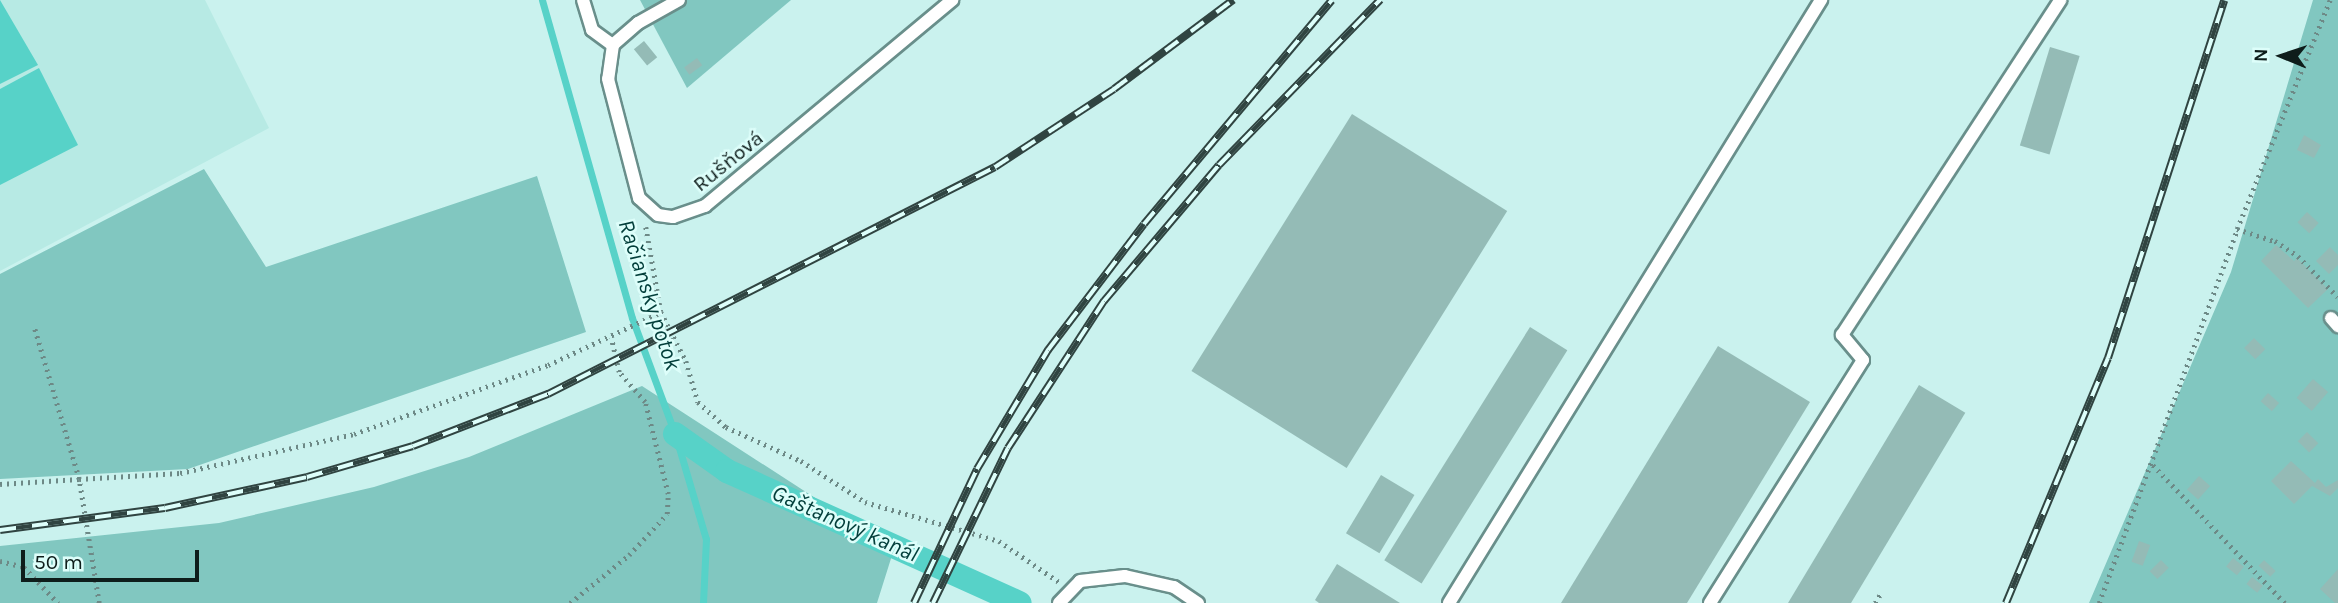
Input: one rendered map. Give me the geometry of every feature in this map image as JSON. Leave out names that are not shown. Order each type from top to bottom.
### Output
[{"type":"lane","points":[[583,0],[592,30],[613,45]]},
{"type":"lane","points":[[645,207],[612,108],[608,79],[613,45],[638,23],[679,0]]},
{"type":"lane","name":"Rušňová","points":[[645,207],[673,217],[705,206],[952,0]]},
{"type":"lane","points":[[1449,603],[1821,0]]},
{"type":"lane","points":[[1710,603],[1863,360],[1842,335],[2060,0]]},
{"type":"lane","points":[[1059,603],[1080,582],[1125,576],[1174,587],[1199,603]]},
{"type":"path","points":[[2099,603],[2153,465],[2237,229],[2330,0]]},
{"type":"path","points":[[645,207],[642,218],[652,245],[661,312],[686,361],[698,402],[726,427],[801,461],[865,502],[999,541],[1070,591]]},
{"type":"path","points":[[2237,229],[2275,241],[2298,256],[2338,297]]},
{"type":"path","points":[[0,484],[180,473],[354,433],[548,365],[611,338],[661,312]]},
{"type":"path","points":[[34,327],[79,479],[99,603]]},
{"type":"path","points":[[570,603],[651,534],[667,514],[668,494],[645,402],[619,372],[611,338]]},
{"type":"path","points":[[2153,465],[2285,603]]},
{"type":"path","points":[[0,561],[24,567],[58,603]]},
{"type":"path","points":[[1875,603],[1881,593]]},
{"type":"shaded area","points":[[0,0],[205,0],[269,128],[0,271]]},
{"type":"shaded area","points":[[0,0],[38,65],[0,84]]},
{"type":"shaded area","points":[[640,0],[791,0],[687,88]]},
{"type":"shaded area","points":[[2313,0],[2338,0],[2338,603],[2089,603],[2231,272]]},
{"type":"shaded area","points":[[39,68],[78,145],[0,185],[0,89]]},
{"type":"shaded area","points":[[204,169],[266,267],[537,176],[586,332],[188,469],[0,479],[0,274]]},
{"type":"shaded area","points":[[642,386],[894,549],[877,603],[0,603],[0,546],[219,523],[374,487],[469,457]]},
{"type":"building","points":[[644,41],[657,57],[647,66],[634,49]]},
{"type":"building","points":[[2050,47],[2080,56],[2050,155],[2020,145]]},
{"type":"building","points":[[697,58],[702,65],[689,75],[684,67]]},
{"type":"building","points":[[1352,114],[1507,211],[1347,468],[1191,371]]},
{"type":"building","points":[[2304,135],[2321,145],[2314,158],[2297,150]]},
{"type":"building","points":[[2307,212],[2319,223],[2309,233],[2297,222]]},
{"type":"building","points":[[2276,245],[2294,261],[2297,258],[2328,289],[2308,308],[2261,261]]},
{"type":"building","points":[[2330,247],[2338,255],[2338,265],[2329,274],[2316,261]]},
{"type":"building","points":[[1530,327],[1567,350],[1422,584],[1384,560]]},
{"type":"building","points":[[2254,338],[2265,349],[2255,359],[2244,348]]},
{"type":"building","points":[[1718,346],[1810,402],[1687,603],[1561,603]]},
{"type":"building","points":[[2313,379],[2328,392],[2312,411],[2297,398]]},
{"type":"building","points":[[1919,385],[1965,413],[1851,603],[1788,603]]},
{"type":"building","points":[[2268,393],[2279,403],[2272,411],[2261,401]]},
{"type":"building","points":[[2307,432],[2318,443],[2309,453],[2298,441]]},
{"type":"building","points":[[2291,461],[2315,483],[2318,479],[2326,487],[2338,480],[2338,488],[2330,496],[2312,486],[2294,504],[2271,481]]},
{"type":"building","points":[[1381,475],[1414,495],[1379,553],[1346,533]]},
{"type":"building","points":[[2199,476],[2210,486],[2198,499],[2187,489]]},
{"type":"building","points":[[2139,541],[2150,545],[2143,566],[2131,562]]},
{"type":"building","points":[[2233,558],[2244,567],[2237,575],[2226,567]]},
{"type":"building","points":[[2161,560],[2169,568],[2157,579],[2150,571]]},
{"type":"building","points":[[2264,560],[2276,571],[2270,577],[2259,566]]},
{"type":"building","points":[[1337,564],[1400,603],[1319,603],[1315,600]]},
{"type":"building","points":[[2338,569],[2338,603],[2335,603],[2320,589]]},
{"type":"building","points":[[2252,577],[2263,586],[2257,593],[2246,584]]},
{"type":"waterway","name":"Račiansky potok","points":[[542,0],[632,318],[675,434],[706,539],[703,603]]},
{"type":"waterway","name":"Gaštanový kanál","points":[[675,434],[727,471],[1020,603]]},
{"type":"railway","points":[[0,530],[165,508],[307,477],[413,446],[548,394],[995,167],[1114,89],[1233,0]]},
{"type":"railway","points":[[914,603],[977,469],[1048,350],[1144,224],[1332,0]]},
{"type":"railway","points":[[933,603],[1008,448],[1104,301],[1219,165],[1380,0]]},
{"type":"railway","points":[[2006,603],[2108,358],[2224,0]]}]
